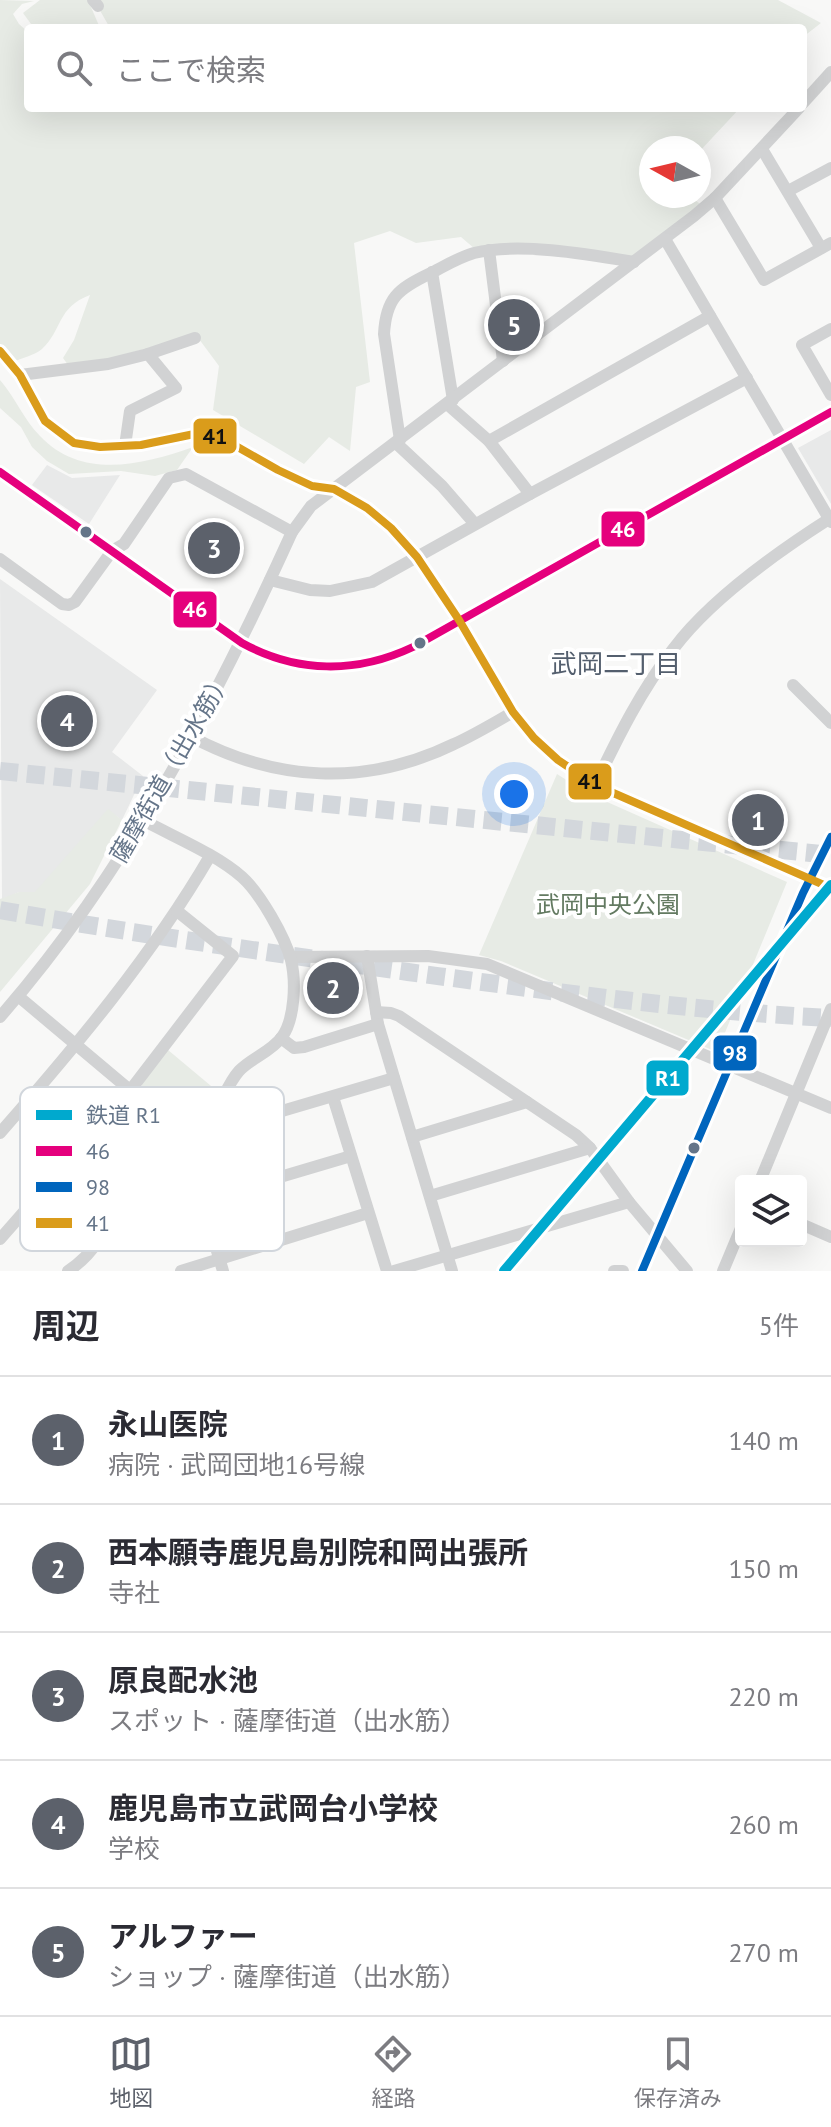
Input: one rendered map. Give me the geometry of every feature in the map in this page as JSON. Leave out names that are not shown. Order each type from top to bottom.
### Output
[{"type":"street","points":[[807,99],[830,75]]},
{"type":"street","name":"薩摩街道（出水筋）","points":[[0,1017],[88,907],[143,820],[242,643],[292,532],[311,506],[665,239],[715,198],[795,112]]},
{"type":"street","points":[[715,198],[764,280],[826,245],[762,149]]},
{"type":"street","points":[[788,191],[831,168]]},
{"type":"street","points":[[595,785],[630,712],[675,645],[751,575],[830,521],[665,239]]},
{"type":"street","points":[[475,524],[398,442],[385,322],[394,297],[408,285],[455,260],[509,247],[634,262]]},
{"type":"street","points":[[489,250],[503,361]]},
{"type":"street","points":[[432,272],[450,402],[489,441],[530,494]]},
{"type":"street","points":[[489,441],[710,316]]},
{"type":"street","points":[[831,329],[802,345],[831,395]]},
{"type":"street","points":[[20,375],[108,364],[195,338]]},
{"type":"street","points":[[0,351],[20,375],[45,421],[66,439],[85,446],[125,446],[204,432],[312,486],[334,489],[378,517],[417,557],[459,620],[513,712],[534,738],[558,760],[595,785],[831,888]]},
{"type":"street","points":[[125,446],[130,411],[176,388],[148,354]]},
{"type":"street","points":[[270,580],[310,590],[352,588],[372,582],[747,378]]},
{"type":"street","points":[[0,472],[242,643],[271,657],[300,665],[345,667],[398,654],[831,412]]},
{"type":"street","points":[[0,559],[62,604],[69,605],[75,602],[112,551],[124,544],[169,478],[186,474],[292,532]]},
{"type":"street","points":[[793,685],[831,723]]},
{"type":"street","points":[[190,736],[256,765],[301,772],[354,774],[384,769],[453,745],[513,712]]},
{"type":"street","points":[[143,820],[233,869],[249,885],[283,939],[290,957],[292,998],[288,1022],[281,1038],[241,1070],[230,1087]]},
{"type":"street","points":[[642,1271],[809,878],[831,837]]},
{"type":"street","points":[[40,1087],[76,1046],[177,911],[210,856]]},
{"type":"street","points":[[133,1087],[233,956],[177,911]]},
{"type":"street","points":[[367,956],[377,1018],[452,1271]]},
{"type":"street","points":[[290,957],[453,958],[499,967],[831,1108]]},
{"type":"street","points":[[18,996],[123,1087]]},
{"type":"street","points":[[762,1175],[831,1009]]},
{"type":"street","points":[[281,1038],[294,1048],[304,1047],[391,1013],[399,1016],[576,1135],[590,1148],[629,1202],[687,1271]]},
{"type":"street","points":[[284,1111],[394,1078]]},
{"type":"street","points":[[333,1097],[387,1271]]},
{"type":"street","points":[[412,1137],[527,1102]]},
{"type":"street","points":[[0,1133],[20,1110]]},
{"type":"street","points":[[430,1196],[590,1148]]},
{"type":"street","points":[[284,1176],[351,1156]]},
{"type":"street","points":[[394,1271],[629,1202]]},
{"type":"street","points":[[284,1243],[368,1213]]},
{"type":"street","points":[[0,1239],[20,1216]]},
{"type":"street","points":[[807,1227],[831,1237]]},
{"type":"street","points":[[723,1271],[735,1242]]},
{"type":"street","points":[[69,1271],[92,1251]]},
{"type":"street","points":[[181,1271],[222,1265],[261,1251]]},
{"type":"street","points":[[614,1271],[623,1271]]},
{"type":"shaded area","points":[[831,430],[831,504],[798,448]]},
{"type":"shaded area","points":[[47,465],[72,478],[120,475],[89,524],[32,485]]},
{"type":"shaded area","points":[[0,579],[157,690],[112,752],[143,776],[122,820],[108,810],[35,893],[19,892],[2,900]]},
{"type":"green space","points":[[0,0],[34,1],[22,4],[13,14],[24,28],[24,112],[736,112],[711,139],[711,136],[639,136],[639,208],[695,208],[633,259],[475,249],[461,237],[416,243],[390,231],[354,243],[370,382],[356,387],[350,451],[329,437],[304,464],[213,410],[219,366],[196,335],[71,369],[63,358],[74,340],[90,295],[71,306],[39,351],[12,363],[0,352]]},
{"type":"green space","points":[[40,0],[88,0],[98,24],[31,24],[23,13]]},
{"type":"green space","points":[[94,0],[778,0],[821,23],[807,34],[807,24],[108,24]]},
{"type":"green space","points":[[0,380],[40,436],[56,450],[74,459],[93,464],[133,463],[193,447],[177,470],[155,476],[121,471],[69,474],[47,461],[32,447],[21,427],[0,408]]},
{"type":"green space","name":"武岡中央公園","points":[[557,774],[587,793],[787,882],[717,1052],[501,961],[479,955]]},
{"type":"green space","points":[[108,809],[122,820],[90,884],[0,992],[0,899],[19,892],[35,892]]},
{"type":"green space","points":[[168,1050],[212,1087],[142,1087]]},
{"type":"tunnel","points":[[0,771],[831,855]]},
{"type":"tunnel","points":[[0,910],[204,943],[514,986],[672,1005],[831,1018]]},
{"type":"rail line","name":"R1","points":[[504,1271],[831,885]]},
{"type":"transit line","name":"41","points":[[0,351],[20,375],[45,421],[74,443],[100,447],[141,445],[204,432],[312,486],[334,489],[367,508],[391,528],[417,557],[459,620],[513,712],[534,738],[558,760],[595,785],[831,888]]},
{"type":"transit line","name":"46","points":[[0,472],[242,643],[263,653],[305,665],[348,666],[392,656],[413,647],[831,412]]},
{"type":"transit line","name":"98","points":[[642,1271],[803,893],[831,837]]},
{"type":"place","name":"アルファー","points":[[514,325]]},
{"type":"place","name":"原良配水池","points":[[214,548]]},
{"type":"place","name":"鹿児島市立武岡台小学校","points":[[67,721]]},
{"type":"place","name":"永山医院","points":[[758,820]]},
{"type":"place","name":"西本願寺鹿児島別院和岡出張所","points":[[333,988]]},
{"type":"district","name":"武岡二丁目","points":[[616,664]]}]
